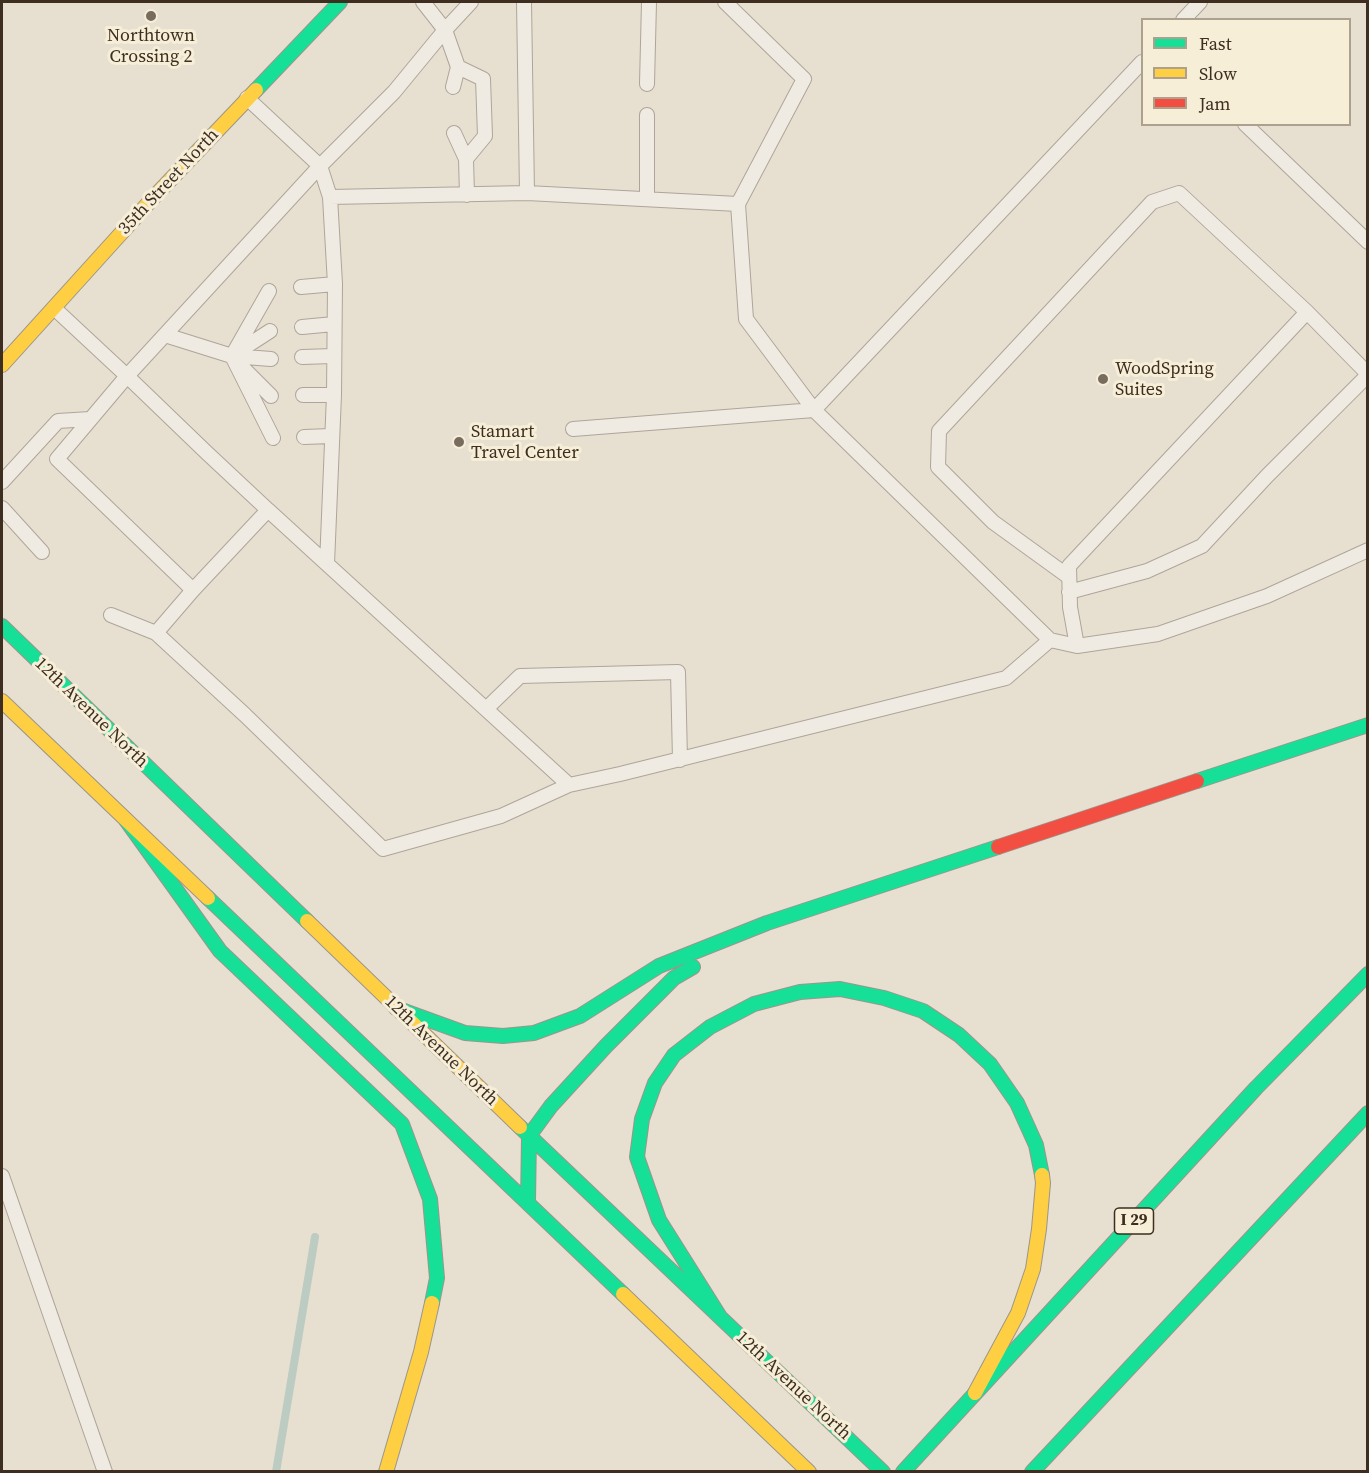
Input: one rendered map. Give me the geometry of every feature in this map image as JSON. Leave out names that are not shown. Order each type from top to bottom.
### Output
[{"type":"main road","name":"35th Street North","points":[[2,364],[247,98],[340,2]]},
{"type":"main road","name":"12th Avenue North","points":[[2,626],[529,1136],[883,1472]]},
{"type":"main road","points":[[2,701],[809,1472]]},
{"type":"main road","points":[[396,1008],[465,1033],[503,1036],[534,1033],[580,1016],[659,966],[767,923],[1368,724]]},
{"type":"main road","points":[[126,820],[220,951],[402,1124],[430,1199],[437,1278],[422,1352],[386,1472]]},
{"type":"main road","points":[[528,1202],[529,1136],[551,1106],[606,1046],[674,978],[767,923]]},
{"type":"main road","name":"I 29","points":[[903,1472],[1256,1088],[1368,974]]},
{"type":"main road","points":[[720,1317],[659,1220],[637,1157],[642,1119],[655,1083],[674,1055],[710,1027],[754,1004],[800,992],[840,989],[884,998],[923,1011],[959,1035],[990,1064],[1017,1103],[1036,1145],[1043,1184],[1033,1269],[1018,1313],[975,1393]]},
{"type":"main road","points":[[1032,1472],[1368,1113]]},
{"type":"lane","points":[[423,2],[446,30],[458,67],[453,87]]},
{"type":"lane","points":[[193,590],[57,459],[127,376],[320,166],[394,92],[471,2]]},
{"type":"lane","points":[[524,2],[527,193]]},
{"type":"lane","points":[[647,84],[649,2]]},
{"type":"lane","points":[[725,2],[804,79],[738,204],[746,319],[814,410],[1050,640],[1077,646],[1158,634],[1267,596],[1368,550]]},
{"type":"lane","points":[[1185,18],[1200,2]]},
{"type":"lane","points":[[573,429],[814,410],[1141,64]]},
{"type":"lane","points":[[458,67],[483,79],[484,136],[466,159]]},
{"type":"lane","points":[[247,98],[320,166],[330,197],[335,284],[334,394],[327,564]]},
{"type":"lane","points":[[647,115],[647,199]]},
{"type":"lane","points":[[1247,126],[1368,242]]},
{"type":"lane","points":[[454,133],[466,159],[467,195]]},
{"type":"lane","points":[[330,197],[527,193],[738,204]]},
{"type":"lane","points":[[1069,577],[993,522],[939,467],[939,430],[1152,202],[1179,194],[1307,312],[1368,375],[1267,476],[1202,546],[1147,571],[1070,592]]},
{"type":"lane","points":[[301,287],[335,284]]},
{"type":"lane","points":[[232,356],[269,291]]},
{"type":"lane","points":[[53,308],[268,510],[568,785]]},
{"type":"lane","points":[[1077,646],[1069,566],[1307,312]]},
{"type":"lane","points":[[302,327],[334,324]]},
{"type":"lane","points":[[232,356],[270,331]]},
{"type":"lane","points":[[165,335],[232,356],[271,359]]},
{"type":"lane","points":[[232,356],[271,396]]},
{"type":"lane","points":[[232,356],[273,438]]},
{"type":"lane","points":[[302,357],[333,356]]},
{"type":"lane","points":[[303,394],[334,394]]},
{"type":"lane","points":[[2,482],[58,421],[90,419]]},
{"type":"lane","points":[[304,437],[331,436]]},
{"type":"lane","points":[[2,508],[42,552]]},
{"type":"lane","points":[[156,633],[268,510]]},
{"type":"lane","points":[[111,615],[156,633],[245,715],[383,849],[501,816],[568,785],[680,760],[1006,678],[1050,640]]},
{"type":"lane","points":[[486,710],[520,676],[678,672],[680,760]]},
{"type":"lane","points":[[2,1176],[105,1472]]},
{"type":"waterway","points":[[276,1472],[315,1237]]},
{"type":"traffic: fast","points":[[256,90],[340,2]]},
{"type":"traffic: fast","points":[[2,626],[307,921]]},
{"type":"traffic: fast","points":[[1197,781],[1368,725]]},
{"type":"traffic: fast","points":[[126,820],[220,951],[402,1124],[430,1199],[437,1278],[432,1303]]},
{"type":"traffic: fast","points":[[396,1008],[465,1033],[503,1036],[534,1033],[580,1016],[659,966],[767,923],[998,847]]},
{"type":"traffic: fast","points":[[208,898],[623,1294]]},
{"type":"traffic: fast","points":[[528,1202],[529,1136],[551,1106],[606,1046],[674,978],[693,967]]},
{"type":"traffic: fast","points":[[903,1472],[1256,1088],[1368,974]]},
{"type":"traffic: fast","points":[[720,1317],[659,1220],[637,1157],[642,1119],[655,1083],[674,1055],[710,1027],[754,1004],[800,992],[840,989],[884,998],[923,1011],[959,1035],[990,1064],[1017,1103],[1036,1145],[1042,1175]]},
{"type":"traffic: fast","points":[[1032,1472],[1368,1113]]},
{"type":"traffic: fast","points":[[520,1127],[883,1472]]},
{"type":"traffic: slow","points":[[2,365],[153,198],[256,90]]},
{"type":"traffic: slow","points":[[2,701],[208,898]]},
{"type":"traffic: slow","points":[[307,921],[520,1127]]},
{"type":"traffic: slow","points":[[975,1393],[1018,1313],[1033,1269],[1039,1229],[1042,1175]]},
{"type":"traffic: slow","points":[[623,1294],[809,1472]]},
{"type":"traffic: slow","points":[[386,1472],[421,1352],[432,1303]]},
{"type":"traffic: jam","points":[[998,847],[1197,781]]},
{"type":"place","name":"Northtown Crossing 2","points":[[151,16]]},
{"type":"place","name":"WoodSpring Suites","points":[[1103,379]]},
{"type":"place","name":"Stamart Travel Center","points":[[459,442]]}]
